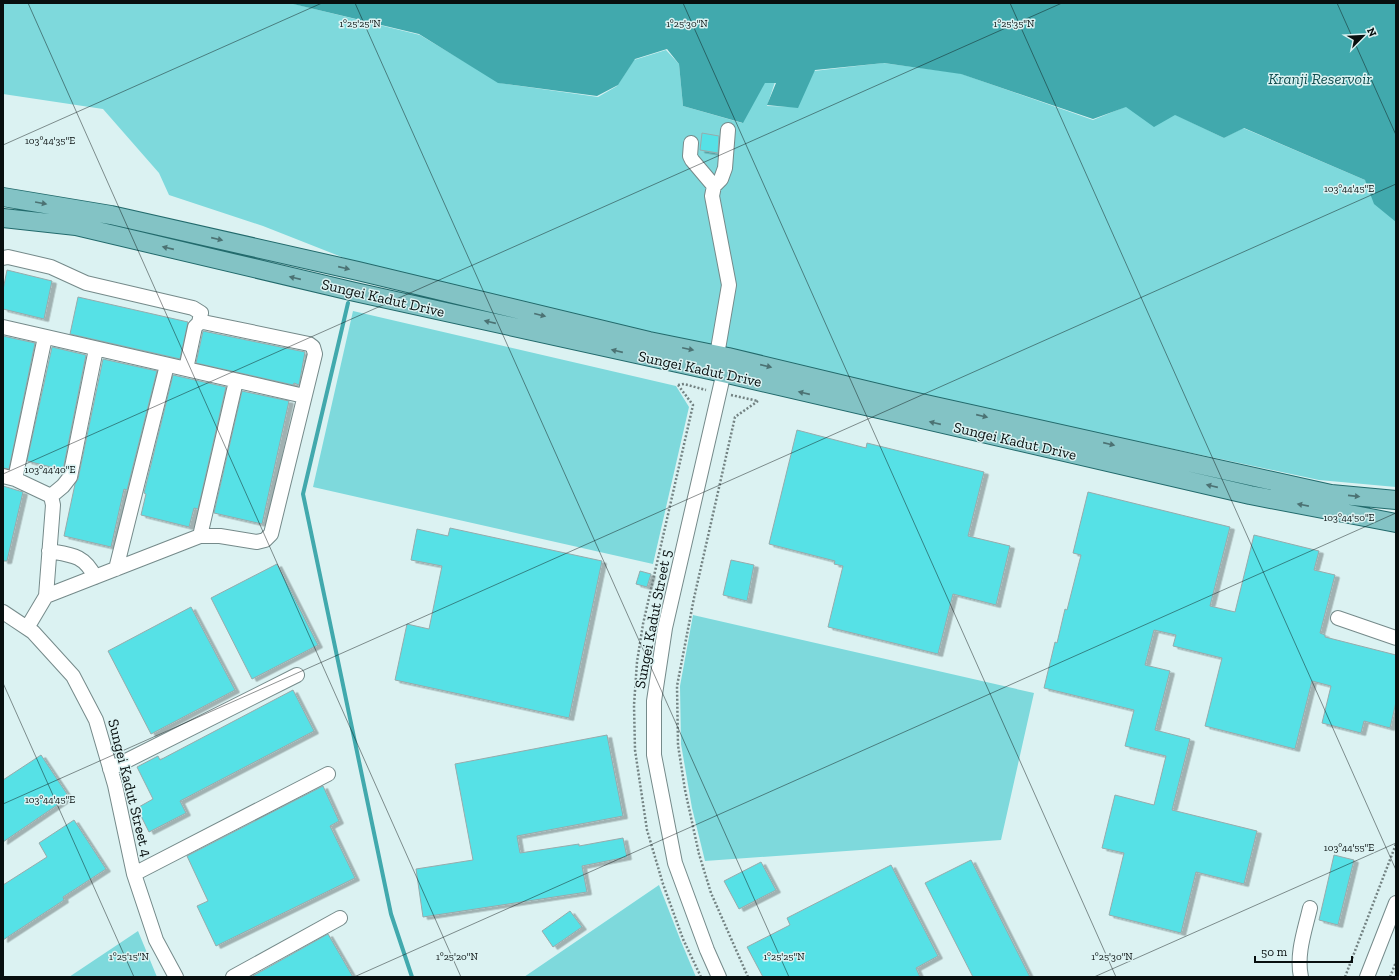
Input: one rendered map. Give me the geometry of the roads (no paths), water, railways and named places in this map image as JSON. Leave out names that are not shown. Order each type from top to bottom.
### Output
[{"type":"main road","name":"Sungei Kadut Drive","points":[[3,197],[111,215],[358,271],[649,341],[723,362],[1242,493],[1396,522]]},
{"type":"main road","name":"Sungei Kadut Drive","points":[[3,218],[76,226],[355,292],[723,362],[903,399],[1331,494],[1396,500]]},
{"type":"street","points":[[691,143],[690,156],[692,160],[714,186],[721,179],[725,168],[728,130]]},
{"type":"street","name":"Sungei Kadut Street 5","points":[[714,186],[712,196],[729,285],[723,362],[665,628],[654,701],[654,755],[675,863],[707,950],[719,977]]},
{"type":"street","points":[[3,258],[8,257],[51,266],[86,283],[193,308],[201,313],[199,323],[195,327],[186,369]]},
{"type":"street","points":[[46,596],[200,536],[220,536],[257,542],[265,540],[271,534],[315,354],[313,347],[309,344],[203,322],[199,323]]},
{"type":"street","points":[[3,327],[304,396]]},
{"type":"street","points":[[45,337],[9,478],[51,496]]},
{"type":"street","points":[[51,496],[63,486],[70,477],[96,349]]},
{"type":"street","points":[[116,570],[167,365]]},
{"type":"street","points":[[200,536],[236,381]]},
{"type":"street","points":[[27,628],[46,596],[53,505],[51,496]]},
{"type":"street","points":[[49,551],[77,556],[84,561],[96,577]]},
{"type":"street","name":"Sungei Kadut Street 4","points":[[3,612],[33,632],[73,676],[96,720],[115,785],[134,874],[156,940],[176,977]]},
{"type":"street","points":[[1338,618],[1396,638]]},
{"type":"street","points":[[110,769],[297,675]]},
{"type":"street","points":[[134,874],[328,774]]},
{"type":"street","points":[[1367,977],[1396,903]]},
{"type":"street","points":[[1301,977],[1299,967],[1300,954],[1310,908]]},
{"type":"street","points":[[233,977],[340,918]]},
{"type":"water","name":"Kranji Reservoir","points":[[289,3],[1396,3],[1396,222],[1374,204],[1365,180],[1244,128],[1224,138],[1175,115],[1154,127],[1126,107],[1093,119],[961,74],[884,63],[815,70],[798,108],[767,105],[776,83],[765,83],[743,123],[683,106],[679,64],[667,49],[635,59],[618,85],[597,96],[498,83],[419,34]]},
{"type":"waterway","points":[[348,303],[303,494],[391,914],[412,977]]}]
